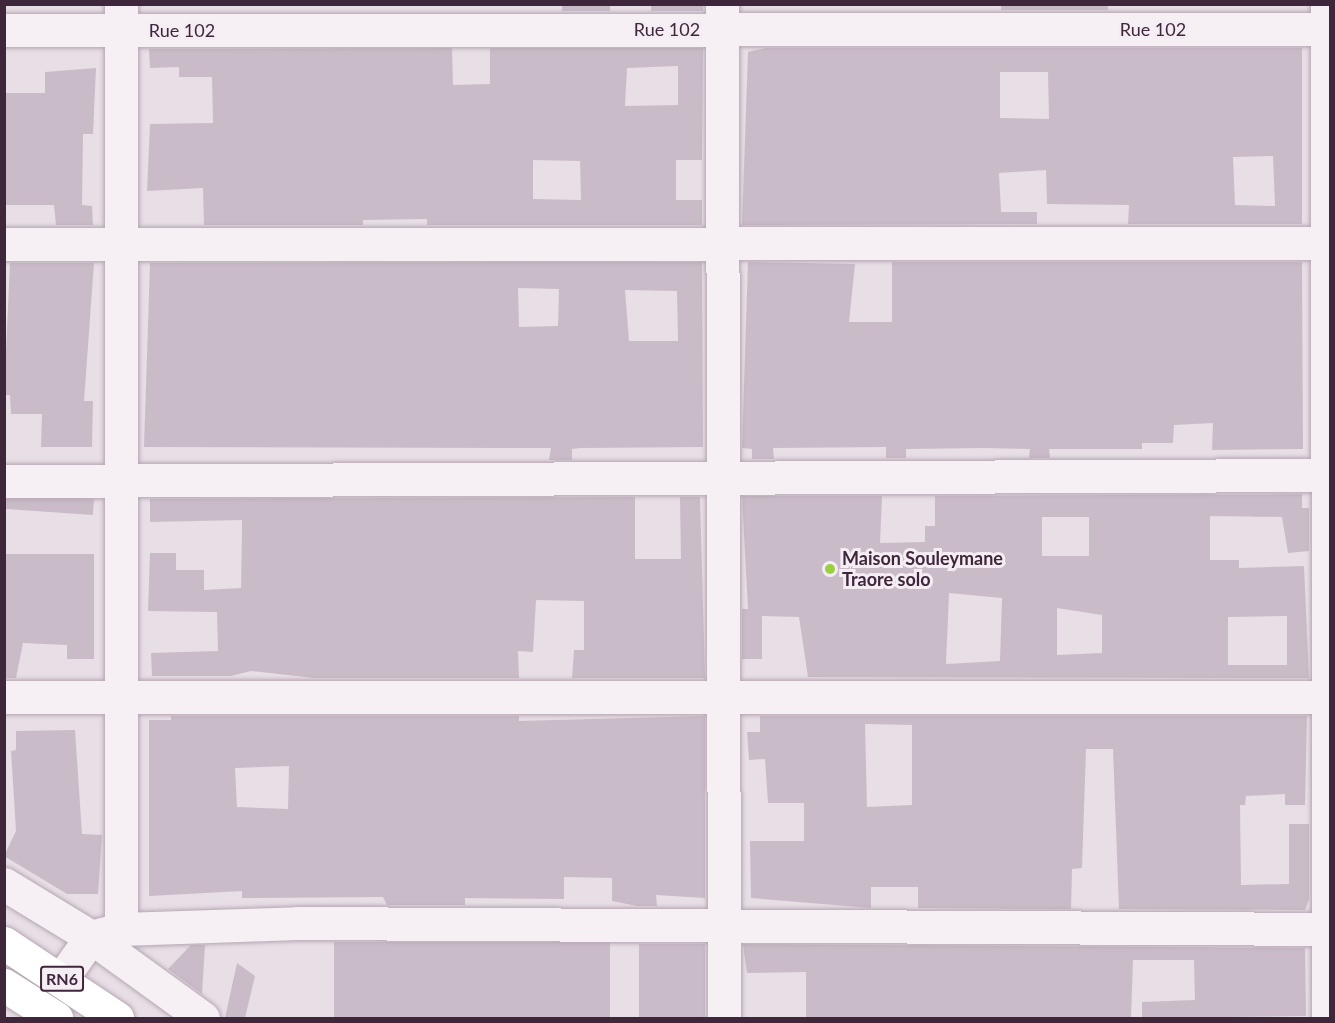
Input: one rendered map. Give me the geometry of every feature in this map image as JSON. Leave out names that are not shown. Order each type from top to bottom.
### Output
[{"type":"highway","name":"RN6","points":[[4,943],[62,978],[117,1018]]},
{"type":"highway","name":"RN6","points":[[4,985],[56,1018]]},
{"type":"street","name":"Rue 102","points":[[4,30],[120,17],[722,17],[1328,21]]},
{"type":"street","points":[[62,978],[106,933],[120,697],[120,17]]},
{"type":"street","points":[[722,17],[724,1018]]},
{"type":"street","points":[[1328,21],[1328,1018]]},
{"type":"street","points":[[4,244],[1329,243]]},
{"type":"street","points":[[4,481],[1329,476]]},
{"type":"street","points":[[4,697],[1329,697]]},
{"type":"street","points":[[4,884],[106,933],[203,1018]]},
{"type":"street","points":[[106,933],[298,923],[724,929],[1027,923],[1329,929]]},
{"type":"building","points":[[562,4],[610,4],[610,11],[562,11]]},
{"type":"building","points":[[651,4],[703,4],[703,11],[651,11]]},
{"type":"building","points":[[1001,4],[1108,4],[1108,10],[1001,10]]},
{"type":"building","points":[[452,48],[453,85],[490,84],[490,48],[703,48],[702,160],[676,160],[676,200],[702,200],[702,225],[427,225],[427,219],[363,220],[363,225],[204,225],[203,188],[147,191],[150,124],[213,123],[212,77],[179,77],[179,67],[150,68],[149,49]],"holes":[[[678,66],[678,105],[625,106],[627,68]],[[533,160],[580,161],[581,200],[533,199]]]},
{"type":"building","points":[[765,48],[1302,48],[1302,224],[1128,224],[1129,205],[1047,204],[1046,170],[999,173],[1001,212],[1037,212],[1037,224],[742,225],[748,52]],"holes":[[[1000,72],[1048,72],[1049,119],[1000,118]],[[1273,156],[1275,206],[1235,205],[1233,157]]]},
{"type":"building","points":[[96,68],[93,134],[83,134],[82,205],[92,206],[93,225],[56,225],[54,205],[4,205],[4,93],[45,93],[45,72]]},
{"type":"building","points":[[702,262],[703,447],[580,448],[572,449],[572,460],[549,460],[551,448],[144,447],[150,263]],"holes":[[[518,288],[559,289],[558,326],[519,327]],[[625,290],[677,291],[678,341],[629,341]]]},
{"type":"building","points":[[748,262],[855,264],[849,322],[892,322],[892,262],[1302,262],[1303,449],[1212,450],[1213,423],[1174,425],[1173,443],[1142,443],[1142,449],[1049,449],[1050,458],[1029,458],[1030,449],[984,448],[906,449],[906,458],[886,458],[886,447],[773,448],[774,459],[752,459],[752,449],[742,448]]},
{"type":"building","points":[[10,263],[94,263],[84,401],[93,401],[92,447],[41,447],[42,414],[11,414],[10,395],[4,395]]},
{"type":"building","points":[[4,493],[94,499],[93,515],[4,509]]},
{"type":"building","points":[[1302,494],[1302,508],[1309,508],[1309,551],[1288,553],[1282,517],[1210,516],[1210,560],[1239,560],[1239,568],[1304,566],[1309,678],[808,677],[799,617],[762,616],[762,659],[742,659],[742,609],[748,609],[742,496],[882,496],[880,543],[925,542],[925,526],[935,526],[935,496]],"holes":[[[1042,517],[1089,517],[1089,556],[1042,556]],[[949,593],[1002,598],[1000,661],[946,664]],[[1057,608],[1102,615],[1102,653],[1057,655]],[[1287,616],[1287,665],[1228,665],[1228,617]]]},
{"type":"building","points":[[635,497],[635,559],[681,559],[680,497],[700,497],[705,678],[572,678],[574,650],[584,650],[584,601],[536,600],[533,652],[518,651],[519,678],[314,678],[251,671],[231,676],[152,676],[151,653],[218,651],[217,612],[148,611],[150,553],[176,553],[176,570],[204,570],[204,590],[241,588],[242,520],[150,522],[150,499]]},
{"type":"building","points":[[4,554],[94,554],[94,659],[67,659],[67,645],[23,643],[16,678],[4,678]]},
{"type":"building","points":[[171,716],[519,716],[519,721],[705,716],[705,898],[656,895],[657,906],[637,906],[612,901],[612,878],[564,877],[564,899],[465,898],[465,905],[387,905],[383,897],[242,898],[242,891],[149,896],[149,720],[171,720]],"holes":[[[289,766],[288,809],[237,807],[235,768]]]},
{"type":"building","points":[[760,716],[1307,716],[1305,805],[1285,805],[1285,794],[1246,796],[1245,805],[1240,805],[1241,885],[1289,884],[1289,824],[1309,824],[1309,899],[1305,910],[1119,909],[1113,749],[1086,749],[1082,868],[1072,869],[1071,909],[918,908],[918,887],[871,887],[871,908],[751,898],[750,841],[804,841],[804,803],[768,803],[765,759],[749,760],[747,732],[760,732]],"holes":[[[865,724],[912,725],[912,805],[867,807]]]},
{"type":"building","points":[[75,730],[82,834],[102,835],[98,894],[67,894],[4,856],[16,831],[11,751],[16,750],[16,731]]},
{"type":"building","points":[[334,942],[610,942],[610,1017],[334,1017]]},
{"type":"building","points":[[639,944],[705,944],[705,1018],[639,1018]]},
{"type":"building","points":[[743,944],[1305,948],[1306,1016],[1142,1018],[1142,1002],[1195,1000],[1194,960],[1133,960],[1131,1018],[806,1018],[806,972],[747,973]]},
{"type":"building","points":[[191,945],[205,945],[202,994],[168,969]]},
{"type":"building","points":[[237,963],[255,976],[245,1018],[225,1018]]},
{"type":"place","name":"Maison Souleymane Traore solo","points":[[830,569]]}]
